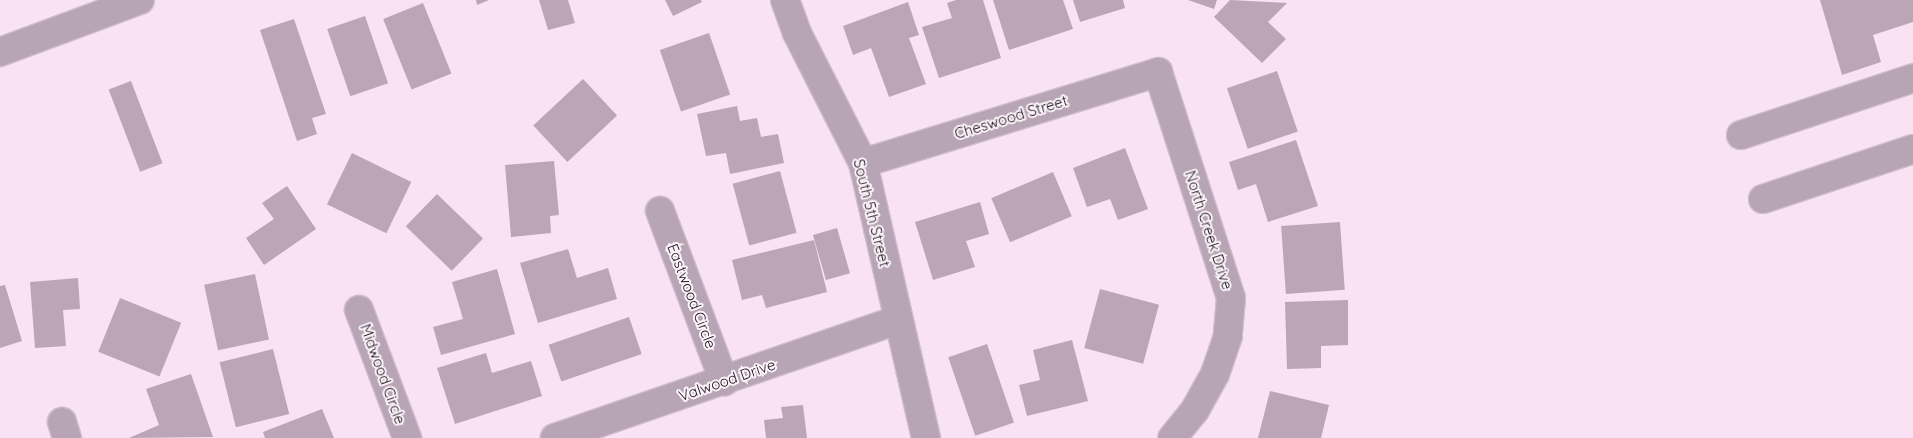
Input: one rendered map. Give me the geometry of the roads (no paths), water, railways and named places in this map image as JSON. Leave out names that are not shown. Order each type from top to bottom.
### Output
[{"type":"street","points":[[0,52],[140,0]]},
{"type":"street","name":"South 5th Street","points":[[785,0],[797,33],[863,162],[926,438]]},
{"type":"street","name":"Cheswood Street","points":[[863,162],[1158,72]]},
{"type":"street","name":"North Creek Drive","points":[[1158,72],[1231,298],[1228,336],[1215,374],[1196,410],[1172,438]]},
{"type":"street","points":[[1742,134],[1913,78]]},
{"type":"street","points":[[1763,199],[1913,149]]},
{"type":"street","name":"Eastwood Circle","points":[[660,211],[724,381]]},
{"type":"street","name":"Midwood Circle","points":[[359,310],[407,438]]},
{"type":"street","name":"Valwood Drive","points":[[555,438],[898,320]]}]
